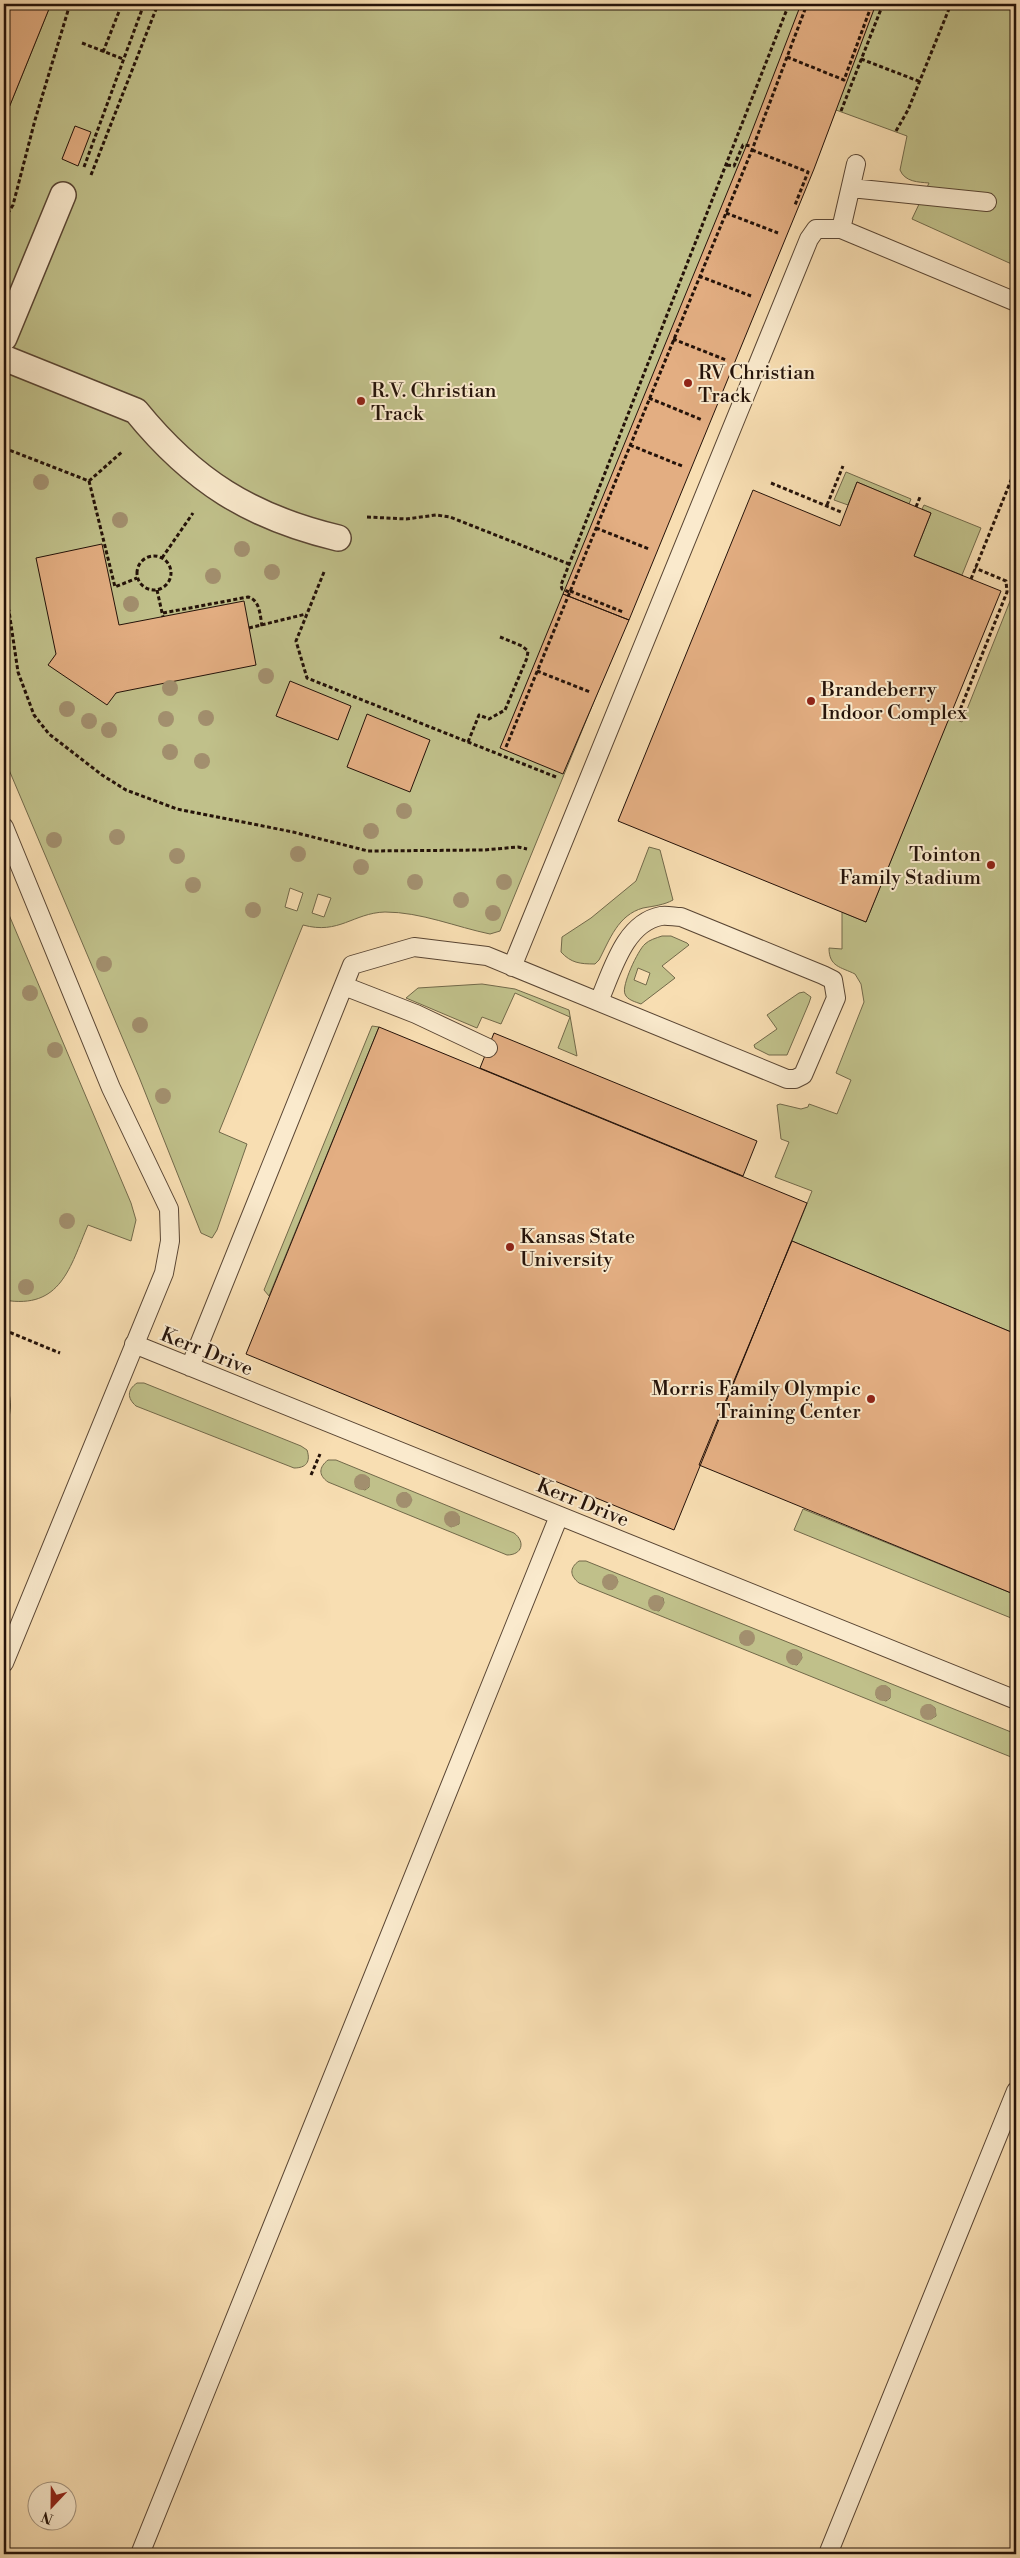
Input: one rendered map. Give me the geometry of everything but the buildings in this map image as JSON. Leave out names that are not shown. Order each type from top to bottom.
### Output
[{"type":"street","points":[[4,338],[63,195]]},
{"type":"street","points":[[4,358],[136,411],[149,427],[212,485],[241,504],[298,528],[338,538]]},
{"type":"lane","points":[[841,229],[856,164]]},
{"type":"lane","points":[[851,188],[987,202]]},
{"type":"lane","points":[[512,967],[809,239],[816,230],[841,229],[1016,302]]},
{"type":"lane","points":[[4,827],[111,1088],[169,1209],[170,1241],[164,1273],[4,1663]]},
{"type":"lane","points":[[190,1367],[352,965],[414,947],[487,956],[776,1076],[795,1079],[803,1075],[808,1067],[836,998],[837,991],[833,980],[824,975],[681,917],[661,916],[643,925],[629,937],[599,1001]]},
{"type":"lane","points":[[344,986],[416,1014],[488,1048]]},
{"type":"lane","name":"Kerr Drive","points":[[134,1344],[1016,1700]]},
{"type":"lane","points":[[140,2554],[559,1516]]},
{"type":"lane","points":[[828,2554],[1016,2091]]},
{"type":"path","points":[[4,219],[13,205],[35,120],[70,4]]},
{"type":"path","points":[[103,52],[122,4]]},
{"type":"path","points":[[63,195],[78,180],[97,136],[144,4]]},
{"type":"path","points":[[90,176],[158,4]]},
{"type":"path","points":[[622,612],[561,588],[789,4]]},
{"type":"path","points":[[506,747],[726,213],[807,4]]},
{"type":"path","points":[[787,57],[844,80],[872,4]]},
{"type":"path","points":[[841,111],[883,4]]},
{"type":"path","points":[[896,131],[921,82],[951,4]]},
{"type":"path","points":[[82,43],[123,59]]},
{"type":"path","points":[[861,59],[921,82]]},
{"type":"path","points":[[97,136],[105,140]]},
{"type":"path","points":[[727,165],[734,166],[743,145],[803,170]]},
{"type":"path","points":[[726,213],[777,233]]},
{"type":"path","points":[[700,276],[752,296]]},
{"type":"path","points":[[673,339],[725,360]]},
{"type":"path","points":[[650,398],[701,419]]},
{"type":"path","points":[[89,481],[149,427]]},
{"type":"path","points":[[630,445],[682,466]]},
{"type":"path","points":[[4,448],[89,481]]},
{"type":"path","points":[[827,505],[843,466]]},
{"type":"path","points":[[971,579],[1016,468]]},
{"type":"path","points":[[89,481],[113,587],[137,578]]},
{"type":"path","points":[[771,483],[841,512]]},
{"type":"path","points":[[162,558],[212,485]]},
{"type":"path","points":[[916,507],[920,498]]},
{"type":"path","points":[[363,517],[406,519],[436,514],[450,517],[570,564]]},
{"type":"path","points":[[596,528],[648,549]]},
{"type":"path","points":[[338,538],[296,640],[307,678],[561,779]]},
{"type":"path","points":[[158,590],[142,586],[137,578],[138,565],[146,557],[162,558]]},
{"type":"path","points":[[158,590],[167,583],[171,572],[162,558]]},
{"type":"path","points":[[958,715],[1007,592],[1006,581],[975,568]]},
{"type":"path","points":[[158,590],[163,615],[248,597],[254,598],[257,602],[262,626]]},
{"type":"path","points":[[4,595],[10,610],[18,672],[34,716],[49,734],[102,775],[126,790],[177,809],[293,832],[368,851],[484,850],[518,847],[532,851]]},
{"type":"path","points":[[249,628],[307,614]]},
{"type":"path","points":[[468,742],[479,715],[489,719],[505,710],[527,658],[528,651],[522,646],[500,637]]},
{"type":"path","points":[[537,671],[588,691]]},
{"type":"path","points":[[4,1330],[60,1353]]},
{"type":"path","points":[[311,1475],[320,1454]]},
{"type":"green space","name":"R.V. Christian Track","points":[[51,4],[1016,4],[1016,266],[912,219],[929,183],[908,179],[900,170],[907,136],[836,110],[500,931],[490,934],[412,914],[385,912],[374,913],[336,926],[316,927],[303,925],[219,1132],[247,1144],[217,1230],[212,1238],[201,1233],[139,1077],[4,758],[4,120]],"holes":[[[290,888],[303,893],[297,911],[285,907]],[[318,894],[331,898],[324,917],[312,913]]]},
{"type":"green space","points":[[846,472],[911,499],[909,504],[857,482],[848,505],[834,500]]},
{"type":"green space","points":[[924,505],[981,528],[962,575],[914,556],[931,513],[922,509]]},
{"type":"green space","points":[[1016,586],[1016,1334],[792,1241],[812,1191],[775,1177],[789,1142],[781,1139],[777,1105],[801,1109],[808,1107],[809,1104],[837,1114],[851,1080],[836,1073],[864,1002],[861,984],[855,974],[837,966],[831,959],[829,948],[842,949],[842,912],[866,922],[949,717],[962,722]]},
{"type":"green space","points":[[649,847],[660,850],[673,900],[634,911],[627,916],[611,936],[595,964],[580,963],[568,959],[561,952],[562,937],[591,918],[636,881]]},
{"type":"green space","points":[[4,903],[131,1203],[136,1220],[131,1241],[88,1225],[69,1270],[61,1282],[51,1292],[39,1298],[23,1301],[4,1300]]},
{"type":"green space","points":[[662,936],[671,936],[689,945],[662,966],[675,978],[641,1004],[626,996],[625,984],[638,953],[649,941]],"holes":[[[638,968],[650,973],[646,985],[634,980]]]},
{"type":"green space","points":[[482,984],[515,989],[569,1010],[577,1056],[558,1048],[570,1017],[515,993],[501,1024],[482,1017],[477,1028],[406,998],[418,988]]},
{"type":"green space","points":[[804,992],[811,997],[787,1055],[769,1055],[755,1048],[754,1045],[777,1029],[767,1015],[799,993]]},
{"type":"green space","points":[[372,1026],[379,1027],[269,1296],[264,1290]]},
{"type":"green space","points":[[4,1379],[9,1393],[10,1406],[9,1419],[4,1433]]},
{"type":"green space","points":[[137,1383],[144,1383],[301,1446],[307,1450],[308,1461],[302,1467],[294,1468],[136,1406],[129,1394],[131,1388]]},
{"type":"green space","points":[[328,1460],[336,1460],[514,1533],[520,1540],[521,1547],[516,1553],[507,1555],[328,1482],[321,1474],[321,1468]],"holes":[[[360,1475],[369,1478],[369,1487],[365,1490],[356,1487],[356,1478]],[[402,1493],[407,1493],[412,1500],[407,1507],[398,1504],[397,1500]],[[451,1513],[459,1516],[459,1524],[451,1527],[447,1524],[447,1516]]]},
{"type":"green space","points":[[803,1509],[1016,1595],[1016,1620],[794,1530]]},
{"type":"green space","points":[[579,1561],[586,1561],[1016,1734],[1013,1749],[1016,1759],[579,1583],[572,1575],[572,1569]],"holes":[[[608,1575],[616,1577],[618,1582],[613,1589],[608,1589],[603,1582]],[[654,1596],[663,1598],[664,1603],[659,1611],[654,1610],[649,1603]],[[745,1631],[753,1634],[753,1642],[749,1645],[741,1643],[741,1634]],[[792,1650],[801,1653],[802,1658],[797,1665],[792,1664],[787,1658]],[[881,1686],[886,1686],[890,1689],[890,1698],[886,1701],[877,1698],[876,1694]],[[931,1705],[935,1708],[936,1716],[931,1719],[923,1716],[923,1707]]]},
{"type":"place","name":"RV Christian Track","points":[[688,383]]},
{"type":"place","name":"R.V. Christian Track","points":[[361,401]]},
{"type":"place","name":"Brandeberry Indoor Complex","points":[[811,701]]},
{"type":"place","name":"Tointon Family Stadium","points":[[991,865]]},
{"type":"place","name":"Kansas State University","points":[[510,1247]]},
{"type":"place","name":"Morris Family Olympic Training Center","points":[[871,1399]]}]
